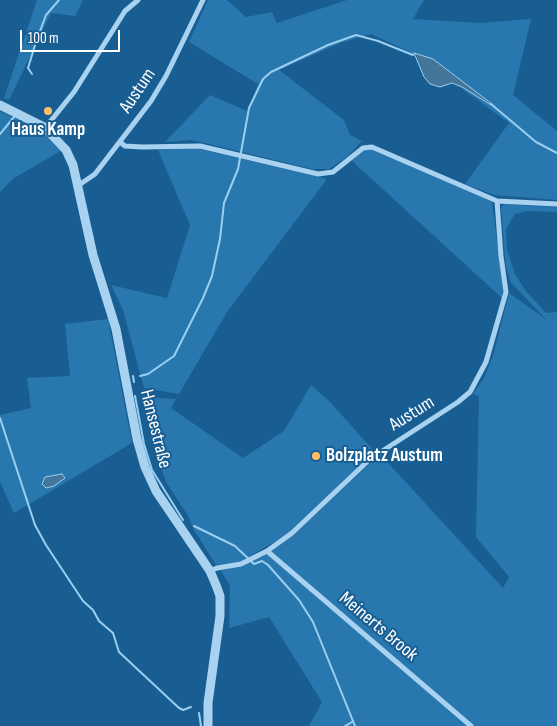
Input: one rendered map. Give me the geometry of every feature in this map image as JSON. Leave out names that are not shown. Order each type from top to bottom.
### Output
[{"type":"street","points":[[45,128],[74,92],[125,11],[138,0]]},
{"type":"street","name":"Austum","points":[[79,185],[91,179],[161,86],[202,0]]},
{"type":"street","name":"Hansestraße","points":[[0,106],[45,128],[66,150],[79,185],[92,255],[116,329],[144,467],[156,491],[210,571],[216,585],[221,605],[208,703],[208,726]]},
{"type":"street","name":"Austum","points":[[120,142],[125,146],[142,147],[200,146],[318,174],[333,172],[362,148],[372,147],[497,201],[557,204]]},
{"type":"street","name":"Austum","points":[[210,571],[216,568],[241,564],[267,551],[292,534],[370,459],[458,402],[470,392],[478,380],[492,348],[506,292],[499,239],[497,201]]},
{"type":"street","name":"Meinerts Brook","points":[[267,551],[471,726]]},
{"type":"shaded area","points":[[37,0],[83,0],[75,16],[51,13],[9,100],[4,98]]},
{"type":"shaded area","points":[[208,0],[227,0],[246,17],[272,12],[277,23],[347,0],[424,0],[413,19],[480,23],[531,19],[513,95],[557,131],[557,200],[494,195],[465,184],[509,123],[457,85],[492,104],[433,59],[414,54],[371,34],[340,43],[279,70],[344,120],[350,135],[362,141],[348,156],[329,169],[312,169],[192,140],[165,142],[210,95],[247,111],[258,84],[189,42]]},
{"type":"shaded area","points":[[414,53],[433,59],[492,104],[452,83],[440,87],[430,84],[424,77]]},
{"type":"shaded area","points":[[0,111],[38,129],[61,151],[14,178],[0,192]]},
{"type":"shaded area","points":[[191,147],[327,179],[227,312],[179,394],[144,388],[123,310],[111,285],[167,298],[190,225],[158,150]]},
{"type":"shaded area","points":[[364,149],[372,149],[386,154],[492,202],[503,287],[502,298],[352,161]]},
{"type":"shaded area","points":[[504,204],[557,207],[557,212],[527,211],[515,214],[506,229],[507,250],[515,274],[525,290],[546,313],[557,312],[557,726],[309,726],[322,702],[269,617],[229,628],[230,586],[220,569],[242,565],[293,535],[380,454],[503,588],[509,577],[476,537],[479,396],[473,394],[484,378],[493,356],[509,293],[547,320],[511,283],[506,267],[501,208]]},
{"type":"shaded area","points":[[108,319],[132,443],[14,513],[0,482],[0,415],[31,408],[27,378],[70,376],[65,324]]},
{"type":"shaded area","points":[[311,385],[329,401],[375,452],[291,532],[240,562],[216,565],[166,482],[151,439],[143,397],[176,399],[171,408],[243,458],[284,431]]},
{"type":"shaded area","points":[[62,474],[65,478],[54,486],[46,488],[42,484],[45,477]]},
{"type":"waterway","points":[[32,74],[28,68],[36,42],[46,15],[59,0]]},
{"type":"waterway","points":[[140,376],[148,374],[174,356],[203,298],[212,276],[220,239],[224,203],[238,169],[249,108],[263,79],[271,72],[328,45],[356,35],[378,41],[413,55]]},
{"type":"waterway","points":[[491,104],[536,142],[557,153]]},
{"type":"waterway","points":[[0,134],[14,117]]},
{"type":"waterway","points":[[133,376],[134,382]]},
{"type":"waterway","points":[[135,396],[144,444],[152,470],[183,520]]},
{"type":"waterway","points":[[0,418],[35,525],[83,601],[93,610],[99,621],[113,633],[119,652],[179,708],[183,710],[191,707]]},
{"type":"waterway","points":[[194,526],[235,546],[254,564],[262,561],[268,565],[299,600],[313,622],[355,726]]},
{"type":"waterway","points":[[199,713],[201,726]]},
{"type":"waterway","points":[[345,726],[352,722]]},
{"type":"place","name":"Haus Kamp","points":[[48,111]]},
{"type":"place","name":"Bolzplatz Austum","points":[[316,456]]}]
